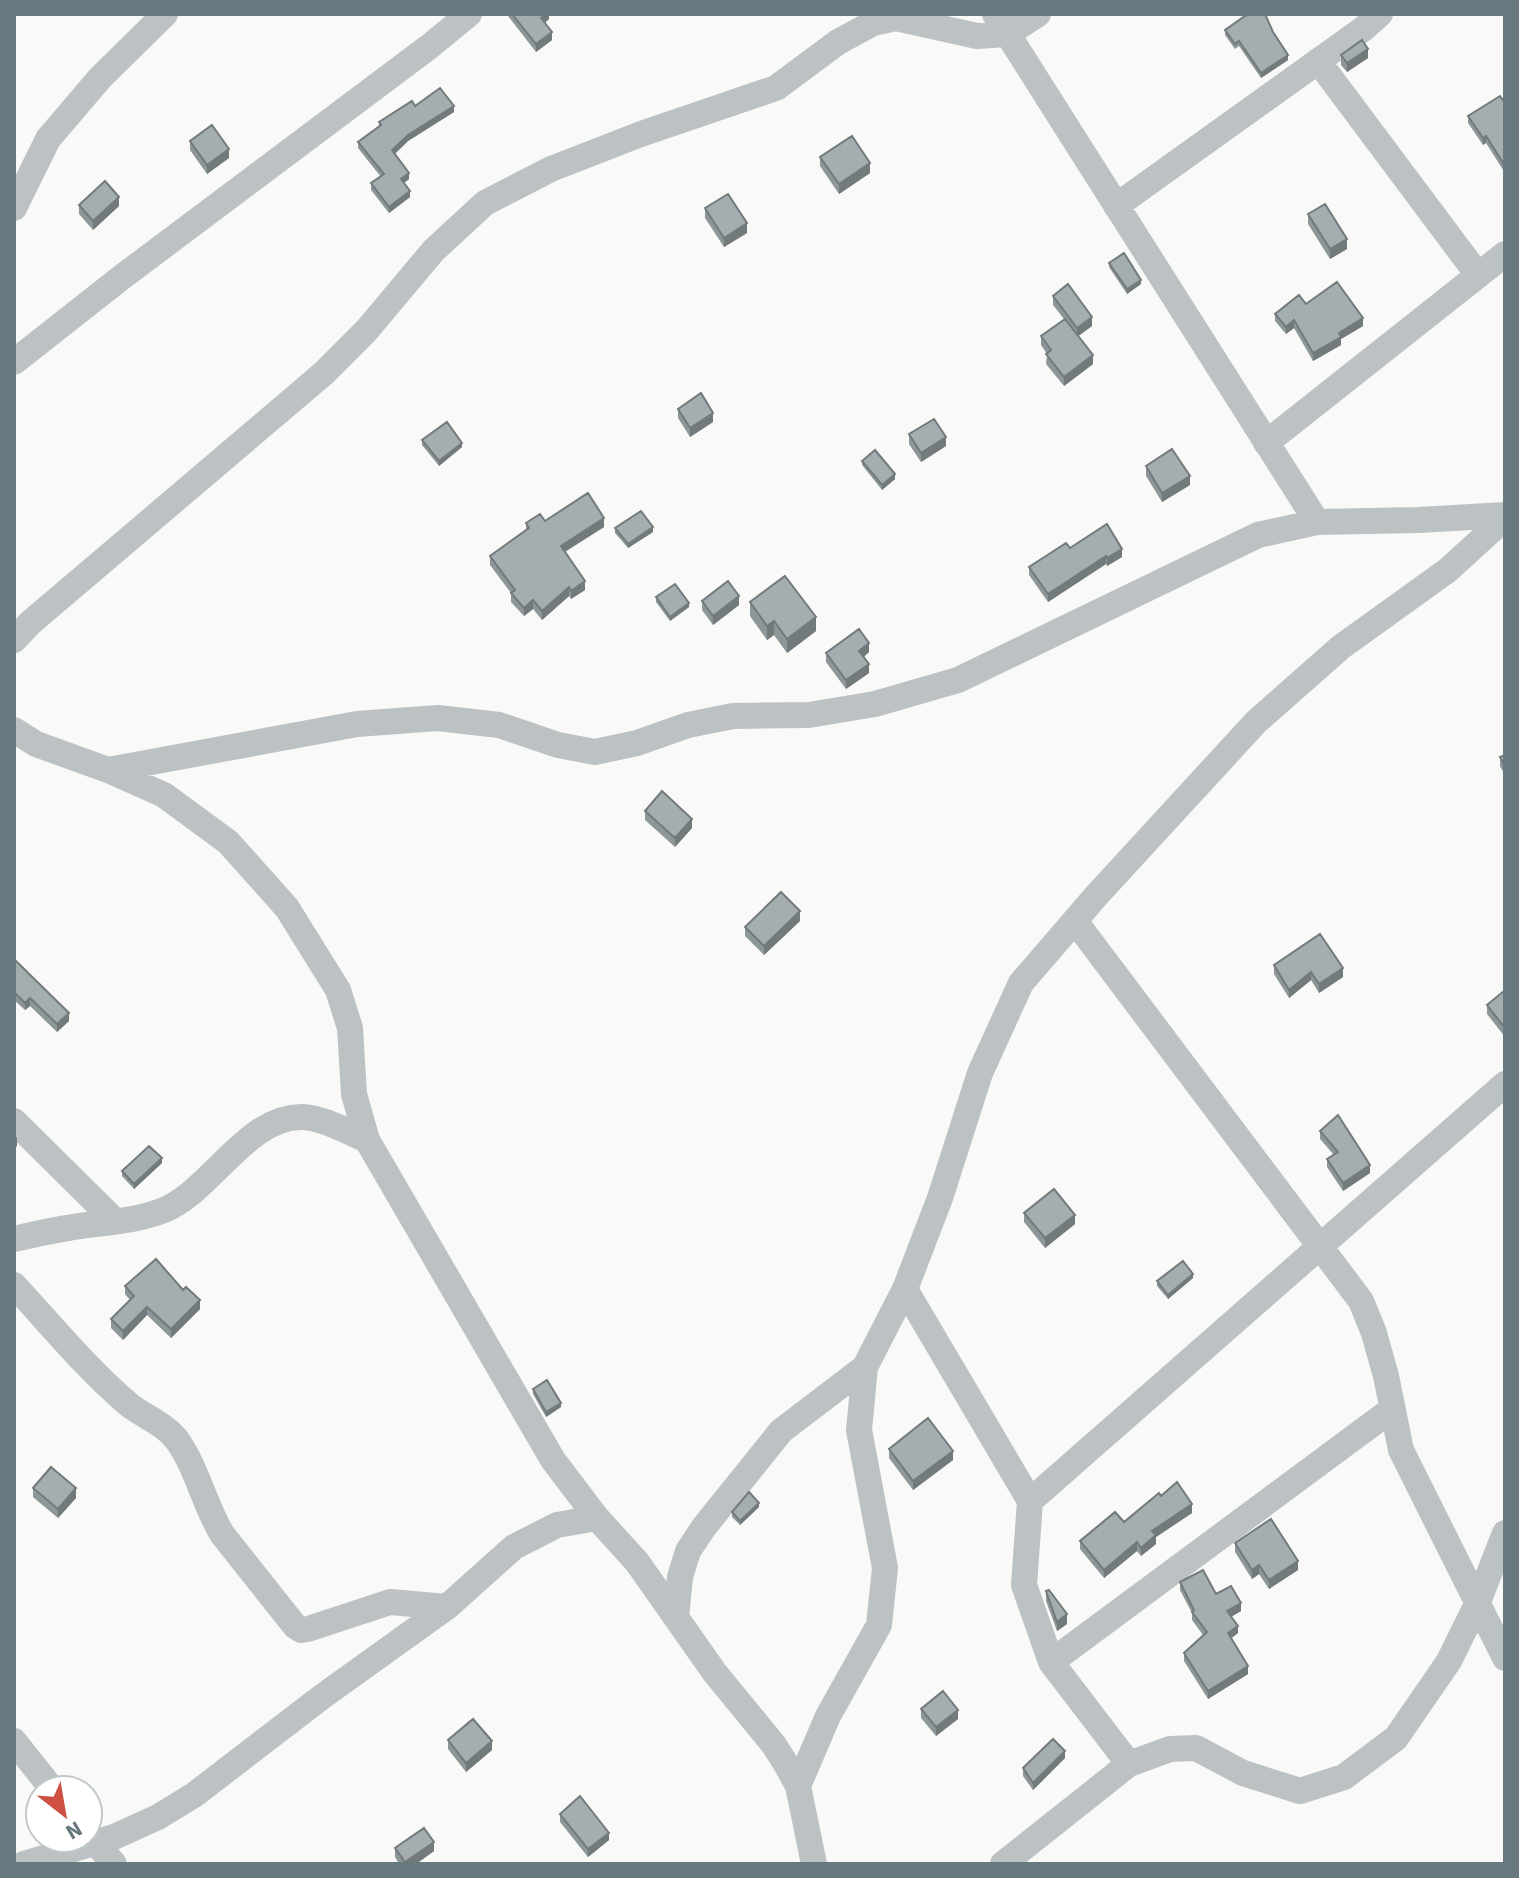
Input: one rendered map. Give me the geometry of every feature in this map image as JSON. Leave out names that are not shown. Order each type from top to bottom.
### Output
[{"type":"street","points":[[14,208],[48,139],[100,78],[165,14]]},
{"type":"street","points":[[14,362],[469,14]]},
{"type":"street","points":[[14,640],[30,623],[324,373],[366,331],[434,250],[485,203],[577,159],[776,88],[838,42],[873,23],[896,16],[977,36],[1001,24],[1038,14]]},
{"type":"street","points":[[1116,206],[1318,61],[1364,19]]},
{"type":"street","points":[[1001,24],[1317,522]]},
{"type":"street","points":[[1318,61],[1478,275]]},
{"type":"street","points":[[1266,443],[1505,254]]},
{"type":"street","points":[[108,770],[357,724],[438,718],[499,725],[558,745],[595,752],[637,743],[688,725],[733,716],[809,715],[875,704],[958,680],[1258,535],[1317,522],[1505,516]]},
{"type":"street","points":[[798,1786],[828,1716],[879,1625],[885,1568],[859,1430],[865,1367],[905,1289],[940,1198],[980,1073],[1021,983],[1256,722],[1341,647],[1448,570],[1505,516]]},
{"type":"street","points":[[14,730],[36,744],[108,770],[164,795],[228,842],[287,908],[338,990],[350,1028],[354,1094],[367,1140],[553,1460],[597,1518],[637,1562],[715,1673],[774,1745],[798,1786],[812,1863]]},
{"type":"street","points":[[1075,921],[1361,1301],[1386,1376],[1401,1450],[1505,1658]]},
{"type":"street","points":[[1030,1501],[1505,1084]]},
{"type":"street","points":[[14,1239],[143,1218],[188,1197],[255,1135],[283,1120],[303,1117],[317,1120],[367,1140]]},
{"type":"street","points":[[14,1121],[115,1221]]},
{"type":"street","points":[[14,1285],[130,1406],[159,1423],[175,1437],[187,1456],[218,1526],[295,1626],[301,1630],[308,1629],[390,1602],[447,1607]]},
{"type":"street","points":[[905,1289],[1030,1501],[1024,1585],[1051,1662],[1129,1764]]},
{"type":"street","points":[[676,1617],[680,1577],[688,1551],[704,1527],[781,1431],[865,1367]]},
{"type":"street","points":[[1051,1662],[1391,1410]]},
{"type":"street","points":[[104,1834],[158,1817],[194,1795],[323,1696],[447,1607],[514,1547],[557,1525],[597,1518]]},
{"type":"street","points":[[1003,1864],[1129,1764],[1170,1749],[1196,1748],[1243,1773],[1300,1791],[1344,1777],[1396,1738],[1449,1661],[1478,1602],[1505,1533]]},
{"type":"street","points":[[14,1741],[40,1774]]},
{"type":"street","points":[[24,1864],[50,1854]]},
{"type":"building","points":[[512,14],[546,14],[541,18],[552,32],[536,44]]},
{"type":"building","points":[[1250,14],[1265,14],[1288,55],[1261,73],[1239,41],[1235,44],[1225,30]]},
{"type":"building","points":[[1362,40],[1368,49],[1347,63],[1341,55]]},
{"type":"building","points":[[440,88],[454,106],[408,135],[392,150],[409,173],[401,179],[410,191],[389,207],[371,183],[384,174],[358,142],[381,125],[379,122],[412,101],[415,106]]},
{"type":"building","points":[[1500,96],[1505,103],[1505,166],[1486,136],[1483,138],[1468,116]]},
{"type":"building","points":[[212,125],[229,149],[207,165],[190,141]]},
{"type":"building","points":[[852,136],[870,163],[839,184],[820,157]]},
{"type":"building","points":[[105,181],[119,197],[93,221],[79,205]]},
{"type":"building","points":[[728,194],[747,223],[724,238],[705,208]]},
{"type":"building","points":[[1325,204],[1347,239],[1330,249],[1308,214]]},
{"type":"building","points":[[1124,253],[1141,280],[1127,289],[1109,263]]},
{"type":"building","points":[[1337,282],[1363,318],[1339,333],[1341,337],[1313,353],[1294,320],[1286,327],[1275,314],[1299,295],[1306,304]]},
{"type":"building","points":[[1068,284],[1092,317],[1077,328],[1053,296]]},
{"type":"building","points":[[1065,319],[1093,355],[1064,377],[1046,354],[1051,350],[1041,336]]},
{"type":"building","points":[[701,393],[713,413],[690,428],[678,409]]},
{"type":"building","points":[[934,419],[946,437],[921,453],[909,434]]},
{"type":"building","points":[[447,422],[462,443],[439,461],[422,440]]},
{"type":"building","points":[[1172,449],[1190,476],[1162,493],[1146,466]]},
{"type":"building","points":[[875,450],[895,474],[882,485],[862,461]]},
{"type":"building","points":[[588,493],[604,518],[561,546],[585,581],[571,591],[569,587],[542,611],[533,600],[524,608],[511,593],[515,590],[490,556],[529,528],[526,523],[540,514],[545,521]]},
{"type":"building","points":[[641,511],[653,527],[628,544],[615,528]]},
{"type":"building","points":[[1107,524],[1122,549],[1048,594],[1029,567],[1066,543],[1070,548]]},
{"type":"building","points":[[785,576],[816,617],[787,639],[774,621],[767,626],[750,602]]},
{"type":"building","points":[[728,581],[739,596],[713,616],[702,601]]},
{"type":"building","points":[[675,584],[689,603],[670,617],[656,597]]},
{"type":"building","points":[[859,629],[869,643],[859,651],[869,664],[846,680],[826,653]]},
{"type":"building","points":[[662,791],[692,819],[675,838],[645,811]]},
{"type":"building","points":[[781,892],[800,911],[764,946],[745,927]]},
{"type":"building","points":[[1320,934],[1343,968],[1319,984],[1311,972],[1289,990],[1274,965]]},
{"type":"building","points":[[16,961],[69,1013],[57,1024],[30,998],[25,1003],[14,992]]},
{"type":"building","points":[[1505,992],[1505,1028],[1487,1005]]},
{"type":"building","points":[[1338,1115],[1370,1165],[1343,1183],[1327,1159],[1338,1152],[1320,1131]]},
{"type":"building","points":[[149,1146],[162,1158],[134,1184],[122,1171]]},
{"type":"building","points":[[1054,1189],[1075,1215],[1045,1238],[1024,1213]]},
{"type":"building","points":[[156,1259],[183,1290],[186,1287],[200,1300],[171,1329],[147,1307],[123,1331],[111,1319],[134,1296],[125,1286]]},
{"type":"building","points":[[1183,1261],[1193,1274],[1168,1295],[1157,1281]]},
{"type":"building","points":[[547,1380],[561,1403],[546,1412],[533,1389]]},
{"type":"building","points":[[928,1418],[953,1451],[913,1481],[889,1449]]},
{"type":"building","points":[[51,1467],[76,1488],[58,1509],[33,1488]]},
{"type":"building","points":[[1177,1482],[1192,1504],[1152,1531],[1156,1535],[1141,1548],[1137,1542],[1104,1570],[1080,1541],[1115,1512],[1124,1522]]},
{"type":"building","points":[[749,1492],[759,1503],[740,1521],[732,1512]]},
{"type":"building","points":[[1271,1519],[1298,1561],[1269,1580],[1259,1565],[1252,1570],[1235,1543]]},
{"type":"building","points":[[1203,1570],[1216,1594],[1231,1586],[1241,1603],[1227,1611],[1238,1626],[1228,1633],[1248,1666],[1208,1691],[1184,1653],[1207,1632],[1192,1612],[1194,1610],[1180,1582]]},
{"type":"building","points":[[1049,1590],[1067,1614],[1057,1622],[1046,1591]]},
{"type":"building","points":[[943,1691],[958,1710],[936,1727],[921,1709]]},
{"type":"building","points":[[473,1719],[492,1741],[466,1763],[448,1740]]},
{"type":"building","points":[[1053,1739],[1065,1751],[1033,1783],[1023,1768]]},
{"type":"building","points":[[580,1796],[609,1833],[588,1849],[560,1814]]},
{"type":"building","points":[[424,1828],[434,1842],[405,1862],[395,1848]]}]
